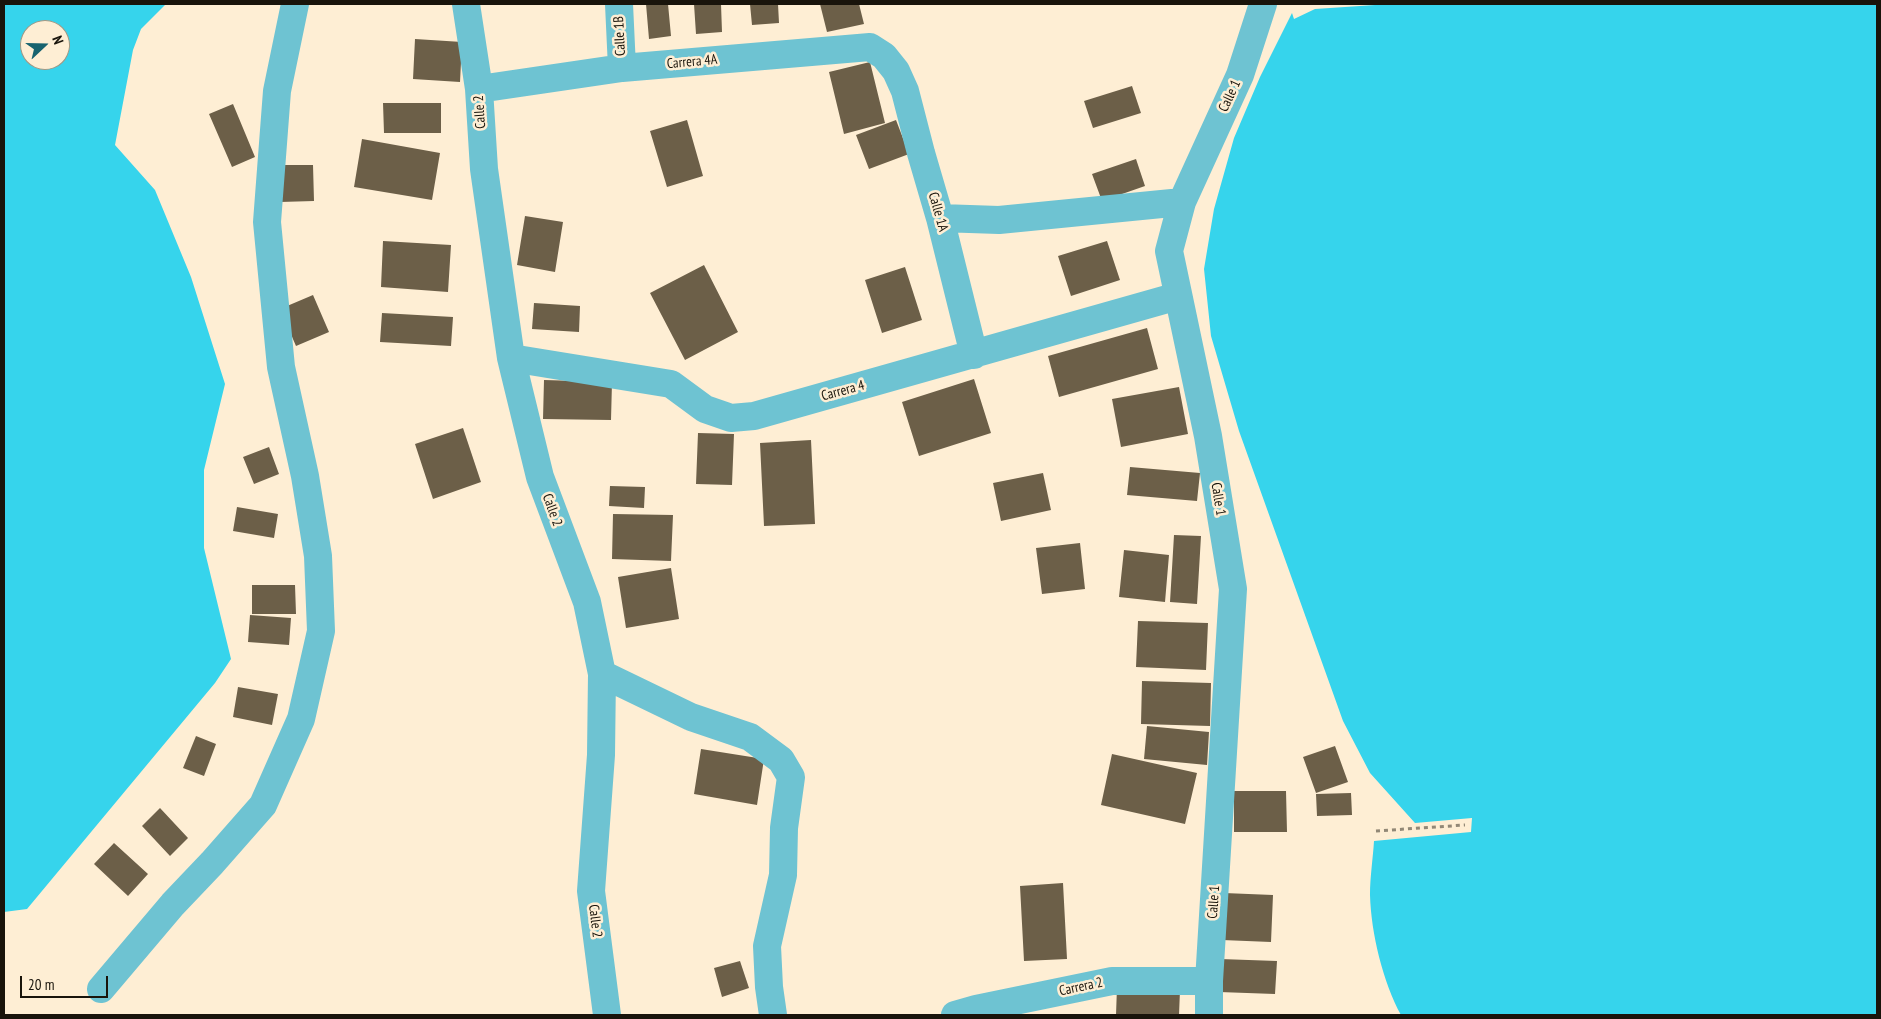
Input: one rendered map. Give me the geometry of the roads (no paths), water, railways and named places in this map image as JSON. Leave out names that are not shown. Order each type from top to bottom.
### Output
[{"type":"street","points":[[101,989],[173,904],[212,863],[263,804],[301,719],[321,631],[318,556],[306,476],[281,368],[266,222],[277,91],[296,4]]},
{"type":"street","name":"Calle 2","points":[[466,4],[479,89],[484,169],[511,358],[540,477],[587,602],[602,674],[601,755],[591,891],[607,1015]]},
{"type":"street","name":"Calle 1B","points":[[619,4],[622,68]]},
{"type":"street","name":"Calle 1","points":[[1209,1015],[1209,981],[1233,588],[1208,436],[1169,251],[1182,202],[1240,75],[1263,4]]},
{"type":"street","name":"Carrera 4A","points":[[479,89],[622,68],[870,47],[884,56],[896,71]]},
{"type":"street","name":"Calle 1A","points":[[896,71],[906,91],[974,354]]},
{"type":"street","points":[[940,218],[999,220],[1182,202]]},
{"type":"street","name":"Carrera 4","points":[[511,358],[671,384],[705,409],[730,418],[754,416],[1178,296]]},
{"type":"street","points":[[602,674],[691,717],[750,737],[781,760],[791,777],[784,828],[783,875],[767,946],[769,987],[773,1015]]},
{"type":"street","name":"Carrera 2","points":[[955,1015],[1112,980],[1209,981]]},
{"type":"water","points":[[4,4],[166,4],[141,29],[133,50],[115,145],[155,190],[191,277],[225,384],[204,470],[204,548],[231,659],[215,683],[27,909],[4,912]]},
{"type":"water","points":[[1390,4],[1877,4],[1877,1015],[1401,1015],[1389,988],[1379,957],[1373,925],[1370,881],[1374,841],[1471,832],[1472,818],[1415,823],[1370,773],[1343,721],[1239,431],[1211,336],[1204,269],[1214,209],[1234,138],[1260,77],[1292,13],[1294,19],[1315,9]]}]
